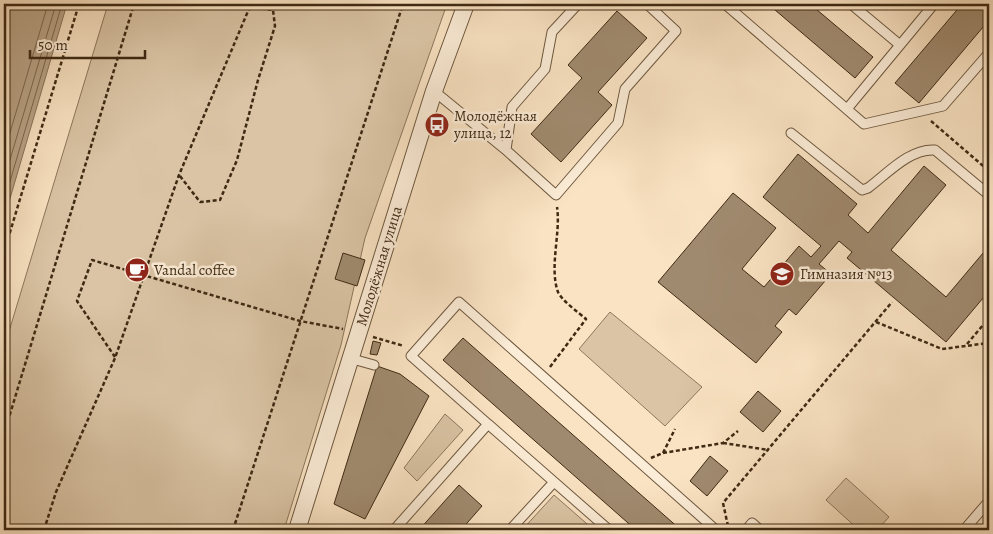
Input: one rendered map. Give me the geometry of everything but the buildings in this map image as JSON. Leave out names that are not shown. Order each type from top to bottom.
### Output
[{"type":"street","name":"Молодёжная улица","points":[[297,530],[349,358],[434,91],[466,4]]},
{"type":"lane","points":[[506,150],[512,108],[545,69],[552,32],[578,4]]},
{"type":"lane","points":[[434,91],[506,150],[556,195],[618,123],[625,89],[676,31],[647,4]]},
{"type":"lane","points":[[725,4],[864,124],[943,106],[989,53]]},
{"type":"lane","points":[[851,4],[900,45]]},
{"type":"lane","points":[[847,109],[934,4]]},
{"type":"lane","points":[[791,133],[862,190],[916,152],[927,149],[935,150],[989,195]]},
{"type":"lane","points":[[609,530],[411,356],[459,302],[716,530]]},
{"type":"lane","points":[[349,358],[374,365]]},
{"type":"lane","points":[[394,530],[488,424]]},
{"type":"lane","points":[[510,530],[554,482]]},
{"type":"lane","points":[[964,530],[989,501]]},
{"type":"lane","points":[[746,530],[752,523],[760,530]]},
{"type":"path","points":[[4,252],[79,4]]},
{"type":"path","points":[[4,434],[134,4]]},
{"type":"path","points":[[233,530],[402,4]]},
{"type":"path","points":[[44,530],[56,492],[115,358],[179,175],[250,5],[273,10],[275,26],[258,80],[237,160],[220,200],[200,202],[179,175]]},
{"type":"path","points":[[923,111],[932,122],[989,171]]},
{"type":"path","points":[[543,376],[586,319],[558,293],[555,263],[559,221],[556,195]]},
{"type":"path","points":[[115,358],[77,301],[92,260],[300,321],[347,330]]},
{"type":"path","points":[[729,530],[722,503],[769,450],[791,420],[892,302]]},
{"type":"path","points":[[966,346],[989,318]]},
{"type":"path","points":[[876,322],[942,350],[989,343]]},
{"type":"path","points":[[368,335],[402,345],[414,352]]},
{"type":"path","points":[[663,453],[675,429]]},
{"type":"path","points":[[723,443],[738,431]]},
{"type":"path","points":[[640,462],[663,453],[723,443],[769,450]]},
{"type":"shaded area","points":[[108,4],[447,4],[365,238],[341,345],[284,530],[4,530],[4,348]]},
{"type":"shaded area","points":[[610,312],[702,387],[665,426],[579,349]]},
{"type":"shaded area","points":[[445,414],[463,430],[417,481],[404,468]]},
{"type":"shaded area","points":[[846,478],[889,517],[877,530],[859,530],[826,500]]},
{"type":"shaded area","points":[[554,495],[594,530],[522,530]]},
{"type":"water","points":[[4,4],[67,4],[4,219]]},
{"type":"place","name":"Молодёжная улица, 12","points":[[437,125]]},
{"type":"place","name":"Vandal coffee","points":[[137,270]]},
{"type":"place","name":"Гимназия №13","points":[[782,274]]}]
